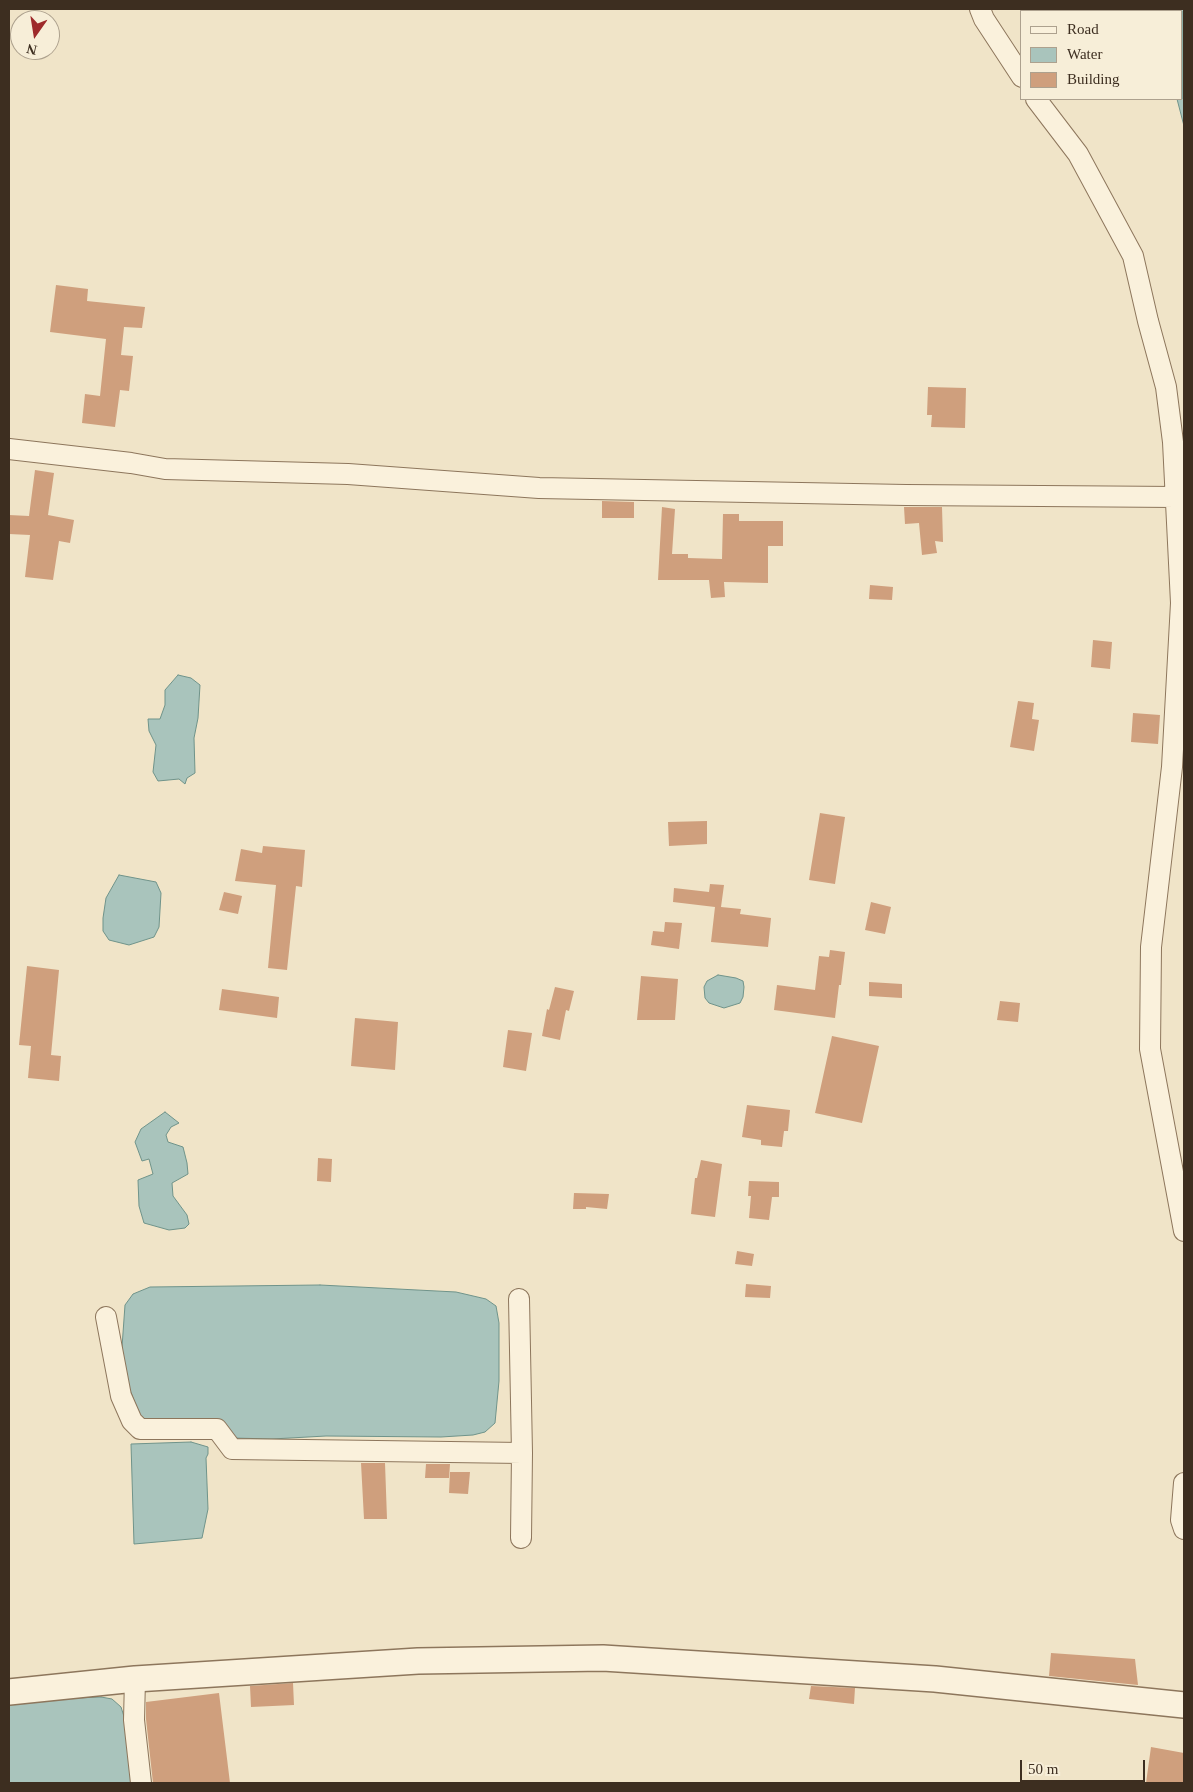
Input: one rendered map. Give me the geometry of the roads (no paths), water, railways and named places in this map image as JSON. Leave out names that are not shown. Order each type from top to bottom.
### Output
[{"type":"street","points":[[980,9],[984,20],[1020,74]]},
{"type":"street","points":[[1037,100],[1078,154],[1132,256],[1166,387],[1173,442],[1181,603],[1172,767],[1151,947],[1150,1049],[1184,1231]]},
{"type":"street","points":[[9,449],[131,463],[165,469],[348,474],[539,488],[906,495],[1176,497]]},
{"type":"street","points":[[520,1299],[521,1538]]},
{"type":"street","points":[[106,1317],[121,1396],[132,1422],[140,1429],[217,1430],[232,1449],[522,1452]]},
{"type":"street","points":[[1184,1483],[1181,1520],[1184,1529]]},
{"type":"street","points":[[9,1692],[135,1679],[418,1661],[603,1658],[935,1679],[1182,1703]]},
{"type":"street","points":[[135,1679],[134,1720],[141,1783]]},
{"type":"water","points":[[1184,9],[1184,126],[1177,100],[1183,100],[1183,10],[1154,10]]},
{"type":"water","points":[[178,675],[191,678],[200,685],[198,718],[194,738],[195,773],[187,778],[185,784],[179,779],[158,781],[153,772],[156,745],[149,731],[148,719],[160,719],[165,705],[165,690]]},
{"type":"water","points":[[119,875],[156,882],[161,893],[159,927],[154,937],[129,945],[109,940],[103,931],[106,898]]},
{"type":"water","points":[[718,975],[743,981],[743,997],[740,1003],[724,1008],[709,1003],[705,998],[704,987],[707,981]]},
{"type":"water","points":[[165,1112],[179,1123],[171,1127],[166,1135],[168,1142],[183,1147],[188,1174],[172,1183],[173,1196],[187,1215],[189,1224],[185,1228],[169,1230],[144,1223],[139,1206],[138,1180],[153,1174],[149,1159],[142,1161],[135,1142],[141,1129]]},
{"type":"water","points":[[320,1285],[456,1292],[486,1299],[496,1306],[499,1323],[499,1381],[495,1423],[485,1432],[473,1435],[441,1437],[326,1436],[272,1439],[233,1438],[141,1419],[121,1361],[125,1305],[133,1294],[150,1287]]},
{"type":"water","points":[[191,1442],[208,1447],[206,1458],[208,1509],[202,1538],[134,1544],[131,1444]]},
{"type":"water","points":[[101,1697],[112,1699],[121,1707],[128,1729],[132,1783],[9,1783],[9,1705],[47,1699]]}]
